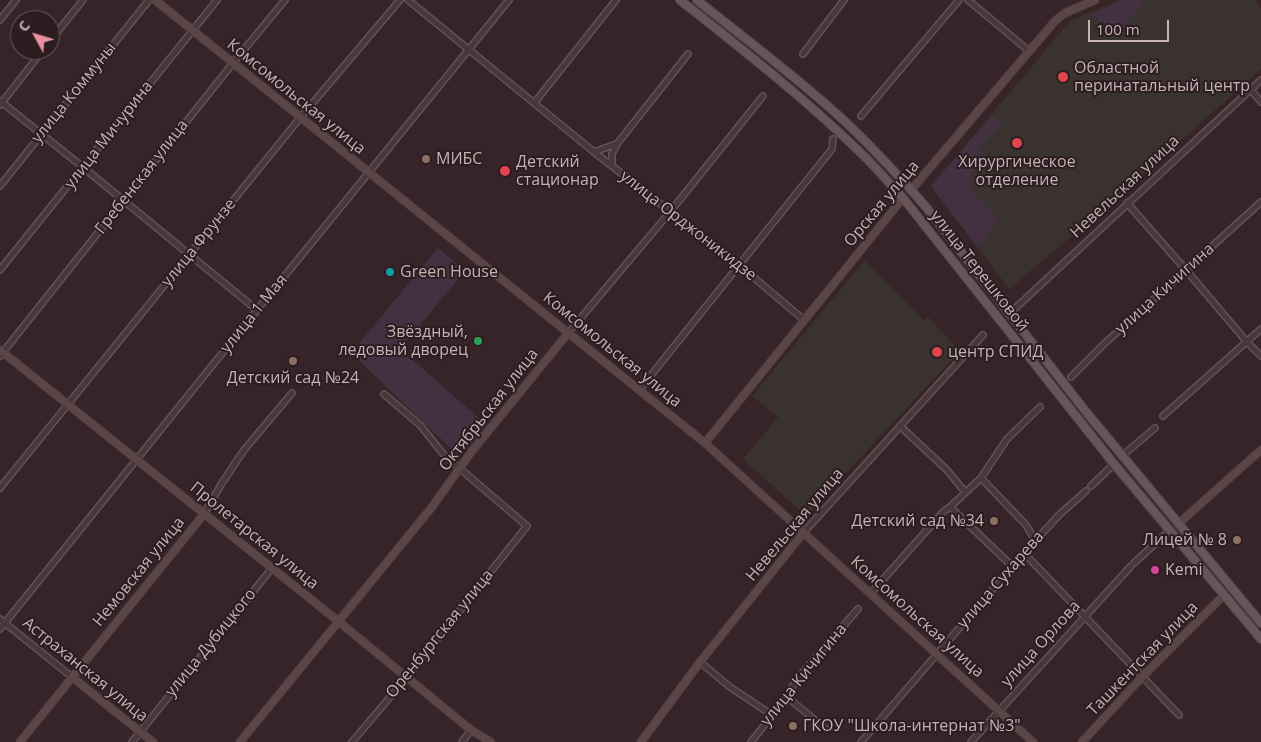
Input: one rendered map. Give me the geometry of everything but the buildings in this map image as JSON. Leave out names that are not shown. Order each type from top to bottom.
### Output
[{"type":"main road","name":"Комсомольская улица","points":[[155,0],[705,443],[1033,742]]},
{"type":"main road","name":"улица Терешковой","points":[[680,0],[800,98],[865,158],[903,198],[1114,464],[1261,639]]},
{"type":"main road","name":"улица Терешковой","points":[[696,0],[838,116],[873,148],[926,206],[1122,456],[1261,623]]},
{"type":"main road","name":"Орская улица","points":[[705,443],[903,198],[1055,21],[1065,13],[1095,0]]},
{"type":"main road","name":"Октябрьская улица","points":[[240,742],[432,507],[460,468],[569,332]]},
{"type":"main road","name":"Пролетарская улица","points":[[1,353],[272,568],[471,730],[491,742]]},
{"type":"main road","points":[[1178,524],[1261,450]]},
{"type":"main road","name":"Немовская улица","points":[[20,742],[204,514]]},
{"type":"main road","name":"Невельская улица","points":[[641,742],[700,662],[804,532]]},
{"type":"main road","name":"Ташкентская улица","points":[[1082,742],[1143,676],[1224,595]]},
{"type":"main road","name":"Астраханская улица","points":[[72,677],[153,742]]},
{"type":"street","points":[[0,20],[16,0]]},
{"type":"street","points":[[60,28],[82,0]]},
{"type":"street","name":"улица Коммуны","points":[[0,186],[149,0]]},
{"type":"street","name":"улица Мичурина","points":[[0,270],[84,168],[217,0]]},
{"type":"street","name":"Гребенская улица","points":[[1,353],[232,63],[286,0]]},
{"type":"street","name":"улица Фрунзе","points":[[0,488],[300,118],[400,0]]},
{"type":"street","name":"улица Орджоникидзе","points":[[408,0],[594,152],[739,265],[804,320]]},
{"type":"street","name":"улица 1 Мая","points":[[0,629],[2,621],[136,460],[509,0]]},
{"type":"street","points":[[535,102],[616,0]]},
{"type":"street","points":[[803,54],[844,0]]},
{"type":"street","points":[[861,116],[958,0]]},
{"type":"street","points":[[968,0],[1029,51]]},
{"type":"street","points":[[612,166],[612,154],[616,144],[688,54]]},
{"type":"street","points":[[35,60],[1,103],[124,200],[257,310]]},
{"type":"street","name":"Невельская улица","points":[[1009,314],[1261,80]]},
{"type":"street","points":[[1250,90],[1261,102]]},
{"type":"street","name":"Октябрьская улица","points":[[569,332],[670,212],[763,96]]},
{"type":"street","points":[[640,389],[832,149],[833,139]]},
{"type":"street","points":[[594,152],[616,144]]},
{"type":"street","name":"улица Кичигина","points":[[1071,377],[1261,202]]},
{"type":"street","points":[[1127,203],[1261,356]]},
{"type":"street","points":[[1163,416],[1261,329]]},
{"type":"street","name":"Невельская улица","points":[[804,532],[983,336]]},
{"type":"street","name":"Немовская улица","points":[[204,514],[244,450],[292,392]]},
{"type":"street","points":[[384,394],[420,425],[444,456],[460,468]]},
{"type":"street","points":[[871,593],[940,516],[981,478],[1007,439],[1040,407]]},
{"type":"street","points":[[900,426],[947,470],[965,492]]},
{"type":"street","points":[[1122,456],[1154,428]]},
{"type":"street","points":[[1091,486],[1114,464]]},
{"type":"street","name":"Оренбургская улица","points":[[352,742],[407,677],[527,526],[460,468]]},
{"type":"street","points":[[981,478],[1026,525],[1035,540]]},
{"type":"street","name":"улица Сухарева","points":[[861,742],[1035,540],[1086,491]]},
{"type":"street","points":[[950,507],[1012,568]]},
{"type":"street","name":"улица Орлова","points":[[972,742],[1133,564],[1169,531]]},
{"type":"street","points":[[1024,553],[1180,715]]},
{"type":"street","name":"улица Дубицкого","points":[[132,742],[272,568]]},
{"type":"street","name":"улица Кичигина","points":[[750,742],[787,697],[804,671],[858,609]]},
{"type":"street","name":"Астраханская улица","points":[[2,621],[72,677]]},
{"type":"street","points":[[700,662],[730,687],[772,715]]},
{"type":"street","points":[[787,697],[826,729]]},
{"type":"street","points":[[462,742],[471,730]]},
{"type":"shaded area","points":[[1119,0],[1255,0],[1261,8],[1261,69],[1110,204],[1009,289],[931,186],[1070,21]]},
{"type":"shaded area","points":[[1123,0],[1146,0],[1124,25],[1122,30],[1116,34],[1091,15]]},
{"type":"shaded area","points":[[992,116],[1003,124],[978,147],[983,152],[971,175],[972,193],[999,217],[978,248],[931,186]]},
{"type":"shaded area","points":[[438,248],[465,271],[400,349],[487,425],[460,457],[351,353]]},
{"type":"shaded area","points":[[865,260],[924,320],[928,317],[960,351],[806,516],[743,459],[778,417],[752,396]]},
{"type":"place","name":"Областной перинатальный центр","points":[[1063,77]]},
{"type":"place","name":"Хирургическое отделение","points":[[1017,143]]},
{"type":"place","name":"МИБС","points":[[426,159]]},
{"type":"place","name":"Детский стационар","points":[[505,171]]},
{"type":"place","name":"Green House","points":[[390,272]]},
{"type":"place","name":"Звёздный, ледовый дворец","points":[[478,341]]},
{"type":"place","name":"центр СПИД","points":[[937,352]]},
{"type":"place","name":"Детский сад №24","points":[[293,361]]},
{"type":"place","name":"Детский сад №34","points":[[994,521]]},
{"type":"place","name":"Лицей № 8","points":[[1237,540]]},
{"type":"place","name":"Kemi","points":[[1155,570]]},
{"type":"place","name":"ГКОУ \"Школа-интернат №3\"","points":[[793,726]]}]
